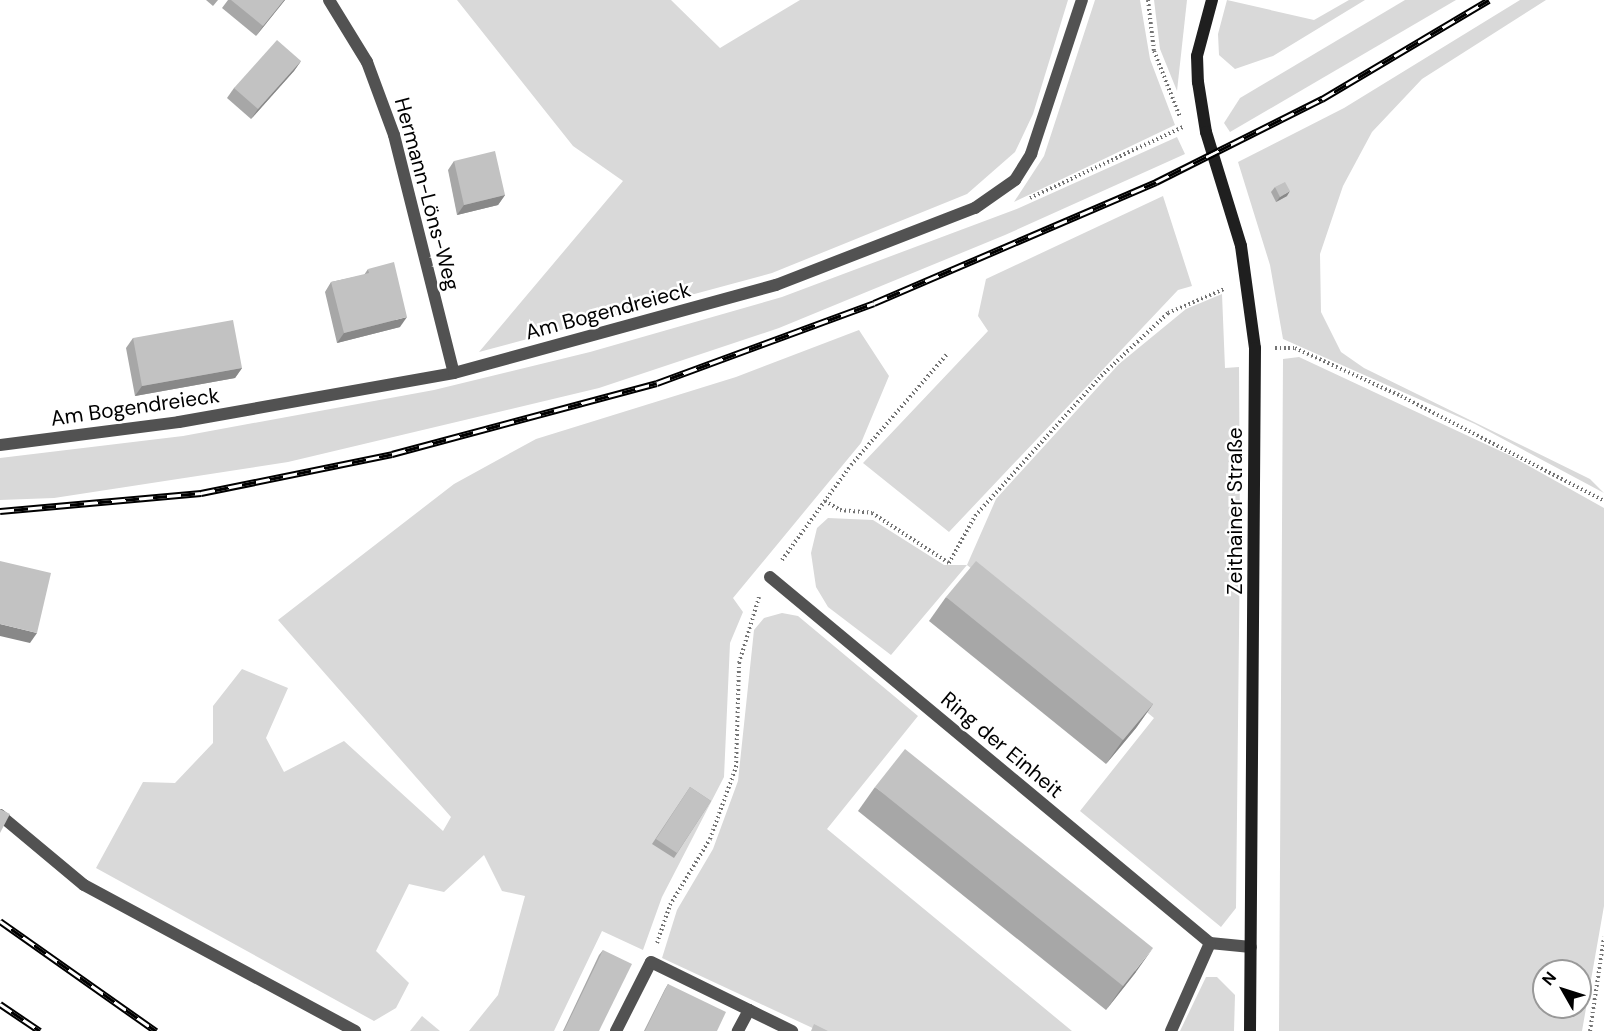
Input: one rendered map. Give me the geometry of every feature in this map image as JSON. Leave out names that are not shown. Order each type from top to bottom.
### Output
[{"type":"street","name":"Hermann-Löns-Weg","points":[[329,0],[367,62],[394,135],[454,373]]},
{"type":"street","name":"Am Bogendreieck","points":[[0,445],[179,422],[454,373],[776,285],[995,198],[1031,154],[1082,0]]},
{"type":"street","name":"Zeithainer Straße","points":[[1212,0],[1197,56],[1198,82],[1249,287],[1255,348],[1250,1031]]},
{"type":"street","name":"Ring der Einheit","points":[[770,577],[1210,943]]},
{"type":"street","points":[[0,815],[84,885],[355,1031]]},
{"type":"street","points":[[1171,1031],[1210,943],[1251,947]]},
{"type":"street","points":[[616,1031],[651,962],[792,1031]]},
{"type":"street","points":[[738,1031],[749,1010]]},
{"type":"path","points":[[995,198],[1006,208],[1184,126],[1154,51],[1148,0]]},
{"type":"path","points":[[825,501],[840,510],[872,513],[949,563],[975,516],[1011,473],[1138,339],[1191,300],[1249,287]]},
{"type":"path","points":[[1255,348],[1295,348],[1509,449],[1604,501]]},
{"type":"path","points":[[651,962],[670,905],[710,839],[736,766],[743,637],[770,577],[825,501],[948,353]]},
{"type":"path","points":[[1590,1031],[1604,937]]},
{"type":"shaded area","points":[[457,0],[671,0],[720,48],[800,0],[1068,0],[1033,114],[1015,152],[967,194],[772,273],[479,352],[623,181],[573,146]]},
{"type":"shaded area","points":[[1095,0],[1140,0],[1150,59],[1175,125],[1014,202],[1044,156]]},
{"type":"shaded area","points":[[1154,0],[1187,0],[1177,91],[1160,49]]},
{"type":"shaded area","points":[[1227,0],[1314,20],[1349,0],[1365,0],[1273,56],[1235,69],[1219,55],[1218,34]]},
{"type":"shaded area","points":[[1405,0],[1456,0],[1230,132],[1224,123],[1240,98]]},
{"type":"shaded area","points":[[1520,0],[1546,0],[1422,79],[1372,132],[1343,186],[1320,254],[1321,312],[1341,352],[1364,368],[1590,479],[1604,493],[1475,424],[1283,339],[1270,265],[1238,162],[1344,108]]},
{"type":"shaded area","points":[[1177,137],[1185,154],[1005,235],[779,328],[599,388],[288,462],[54,498],[0,500],[0,458],[183,436],[434,390],[590,352],[782,297],[1019,208]]},
{"type":"shaded area","points":[[1163,196],[1192,286],[1178,290],[949,532],[863,463],[988,331],[978,316],[986,279]]},
{"type":"shaded area","points":[[1222,294],[1225,368],[1239,367],[1240,541],[1236,908],[1221,927],[1080,811],[1154,718],[967,565],[996,499],[1119,364],[1186,309]]},
{"type":"shaded area","points":[[859,330],[889,376],[861,443],[733,598],[743,612],[730,643],[724,777],[662,897],[643,950],[602,931],[554,1031],[469,1031],[498,995],[525,896],[502,891],[484,855],[444,892],[409,884],[376,951],[409,983],[396,1008],[374,1021],[96,868],[143,782],[175,783],[213,743],[213,706],[242,669],[288,688],[266,738],[284,772],[344,741],[443,831],[451,817],[278,620],[454,484],[536,439],[736,377]]},
{"type":"shaded area","points":[[1299,357],[1511,456],[1604,508],[1604,906],[1592,974],[1592,959],[1532,959],[1532,1019],[1584,1019],[1582,1031],[1279,1031],[1283,359]]},
{"type":"shaded area","points":[[828,518],[873,520],[944,565],[967,565],[891,655],[828,607],[816,587],[811,553],[817,528]]},
{"type":"shaded area","points":[[782,613],[798,616],[918,716],[827,829],[1072,1031],[819,1031],[662,958],[677,910],[713,849],[738,781],[754,630],[764,618]]},
{"type":"shaded area","points":[[1206,977],[1217,977],[1235,995],[1234,1031],[1180,1031]]},
{"type":"shaded area","points":[[422,1016],[440,1031],[410,1031]]},
{"type":"building","points":[[231,0],[284,0],[263,26]]},
{"type":"building","points":[[277,40],[301,61],[258,109],[234,88]]},
{"type":"building","points":[[495,151],[505,195],[464,205],[454,161]]},
{"type":"building","points":[[1285,182],[1290,191],[1280,197],[1275,187]]},
{"type":"building","points":[[394,262],[407,317],[344,333],[331,282],[369,273],[368,269]]},
{"type":"building","points":[[233,320],[242,368],[142,386],[133,338]]},
{"type":"building","points":[[0,561],[51,573],[37,633],[0,624]]},
{"type":"building","points":[[976,561],[1153,704],[1123,740],[946,597]]},
{"type":"building","points":[[905,749],[1153,948],[1123,986],[875,787]]},
{"type":"building","points":[[690,787],[711,801],[677,853],[656,839]]},
{"type":"building","points":[[0,809],[10,814],[0,833]]},
{"type":"building","points":[[603,950],[632,964],[599,1031],[564,1031]]},
{"type":"building","points":[[668,984],[726,1012],[717,1031],[645,1031]]},
{"type":"building","points":[[814,1024],[828,1031],[811,1031]]},
{"type":"railway","points":[[0,511],[201,493],[392,454],[657,383],[874,303],[1156,182],[1322,99],[1489,0]]},
{"type":"railway","points":[[0,921],[156,1031]]},
{"type":"railway","points":[[0,1004],[40,1031]]}]
